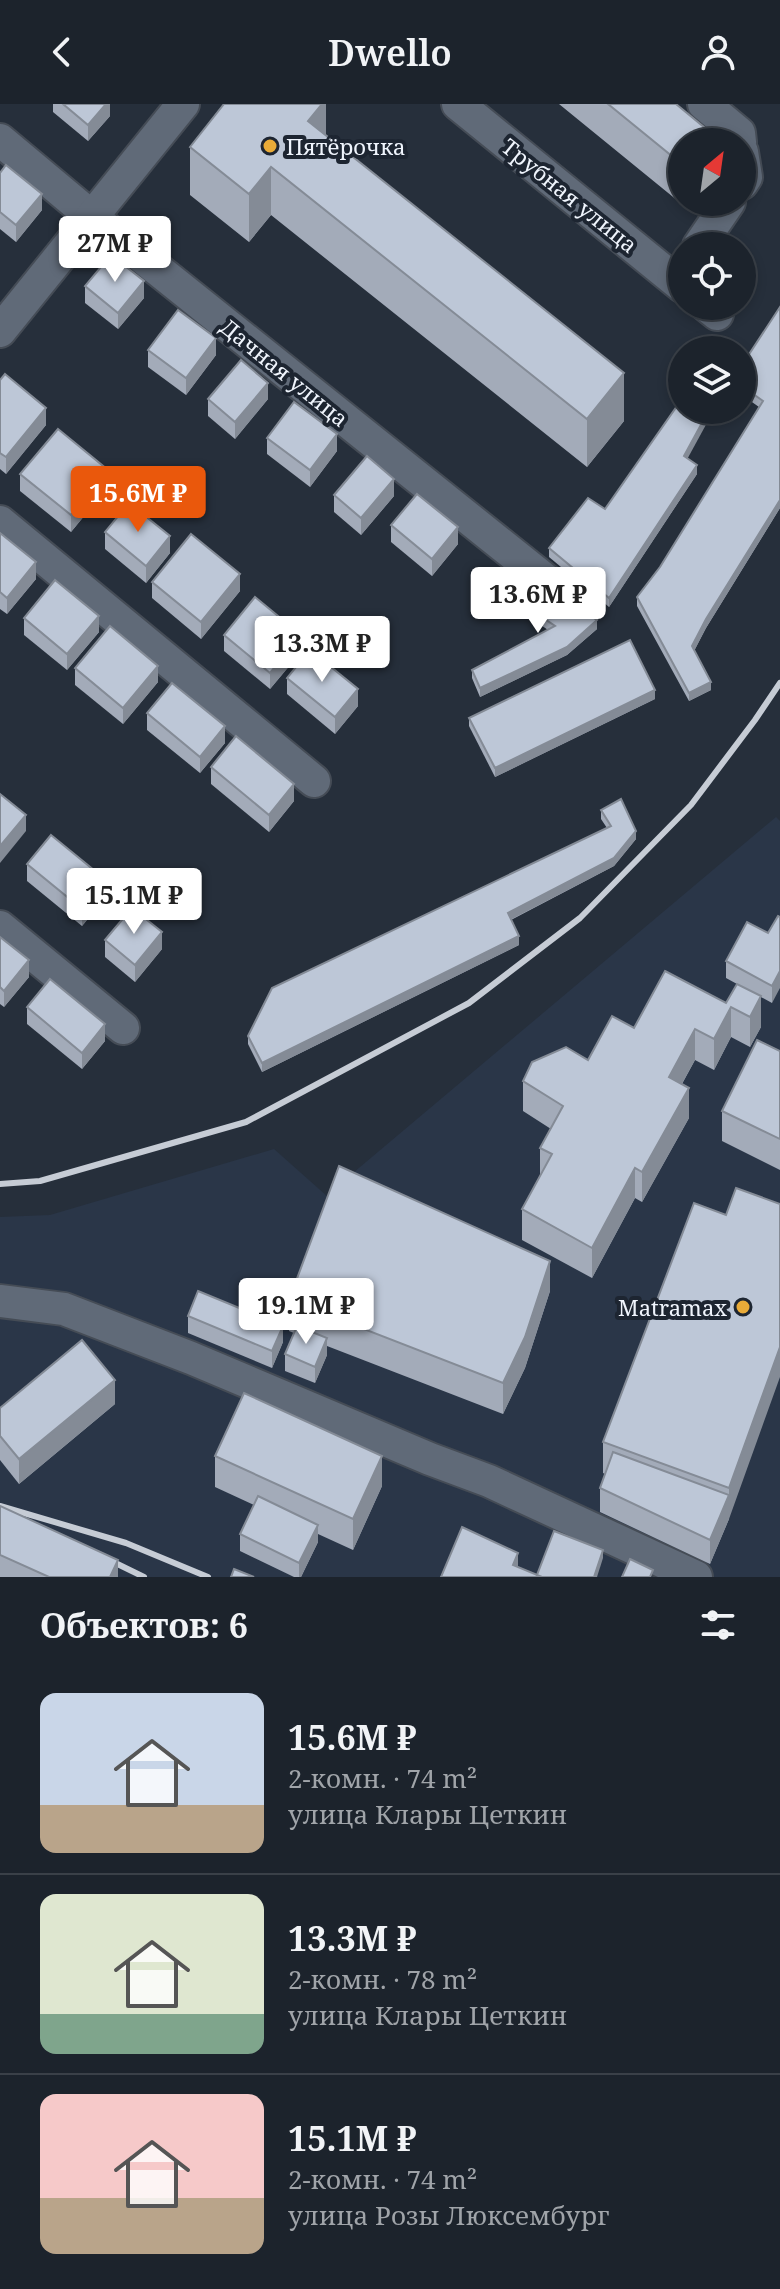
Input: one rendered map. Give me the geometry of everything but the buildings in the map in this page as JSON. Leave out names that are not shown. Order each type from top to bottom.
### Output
[{"type":"street","points":[[0,331],[183,104]]},
{"type":"street","name":"Трубная улица","points":[[458,104],[668,270]]},
{"type":"street","points":[[704,104],[733,128]]},
{"type":"street","name":"Дачная улица","points":[[0,140],[572,601]]},
{"type":"street","points":[[0,522],[314,781]]},
{"type":"street","points":[[0,927],[123,1028]]},
{"type":"street","points":[[0,1301],[64,1309],[191,1358],[489,1481],[696,1577]]},
{"type":"shaded area","points":[[776,817],[780,821],[780,1577],[0,1577],[0,1217],[50,1215],[274,1149],[328,1197]]},
{"type":"railway","points":[[0,1184],[40,1181],[246,1122],[469,1003],[580,918],[691,805],[780,683]]},
{"type":"railway","points":[[0,1506],[126,1543],[208,1577]]},
{"type":"railway","points":[[97,1554],[144,1577]]},
{"type":"place","name":"Пятёрочка","points":[[270,146]]},
{"type":"place","name":"Matramax","points":[[743,1307]]}]
